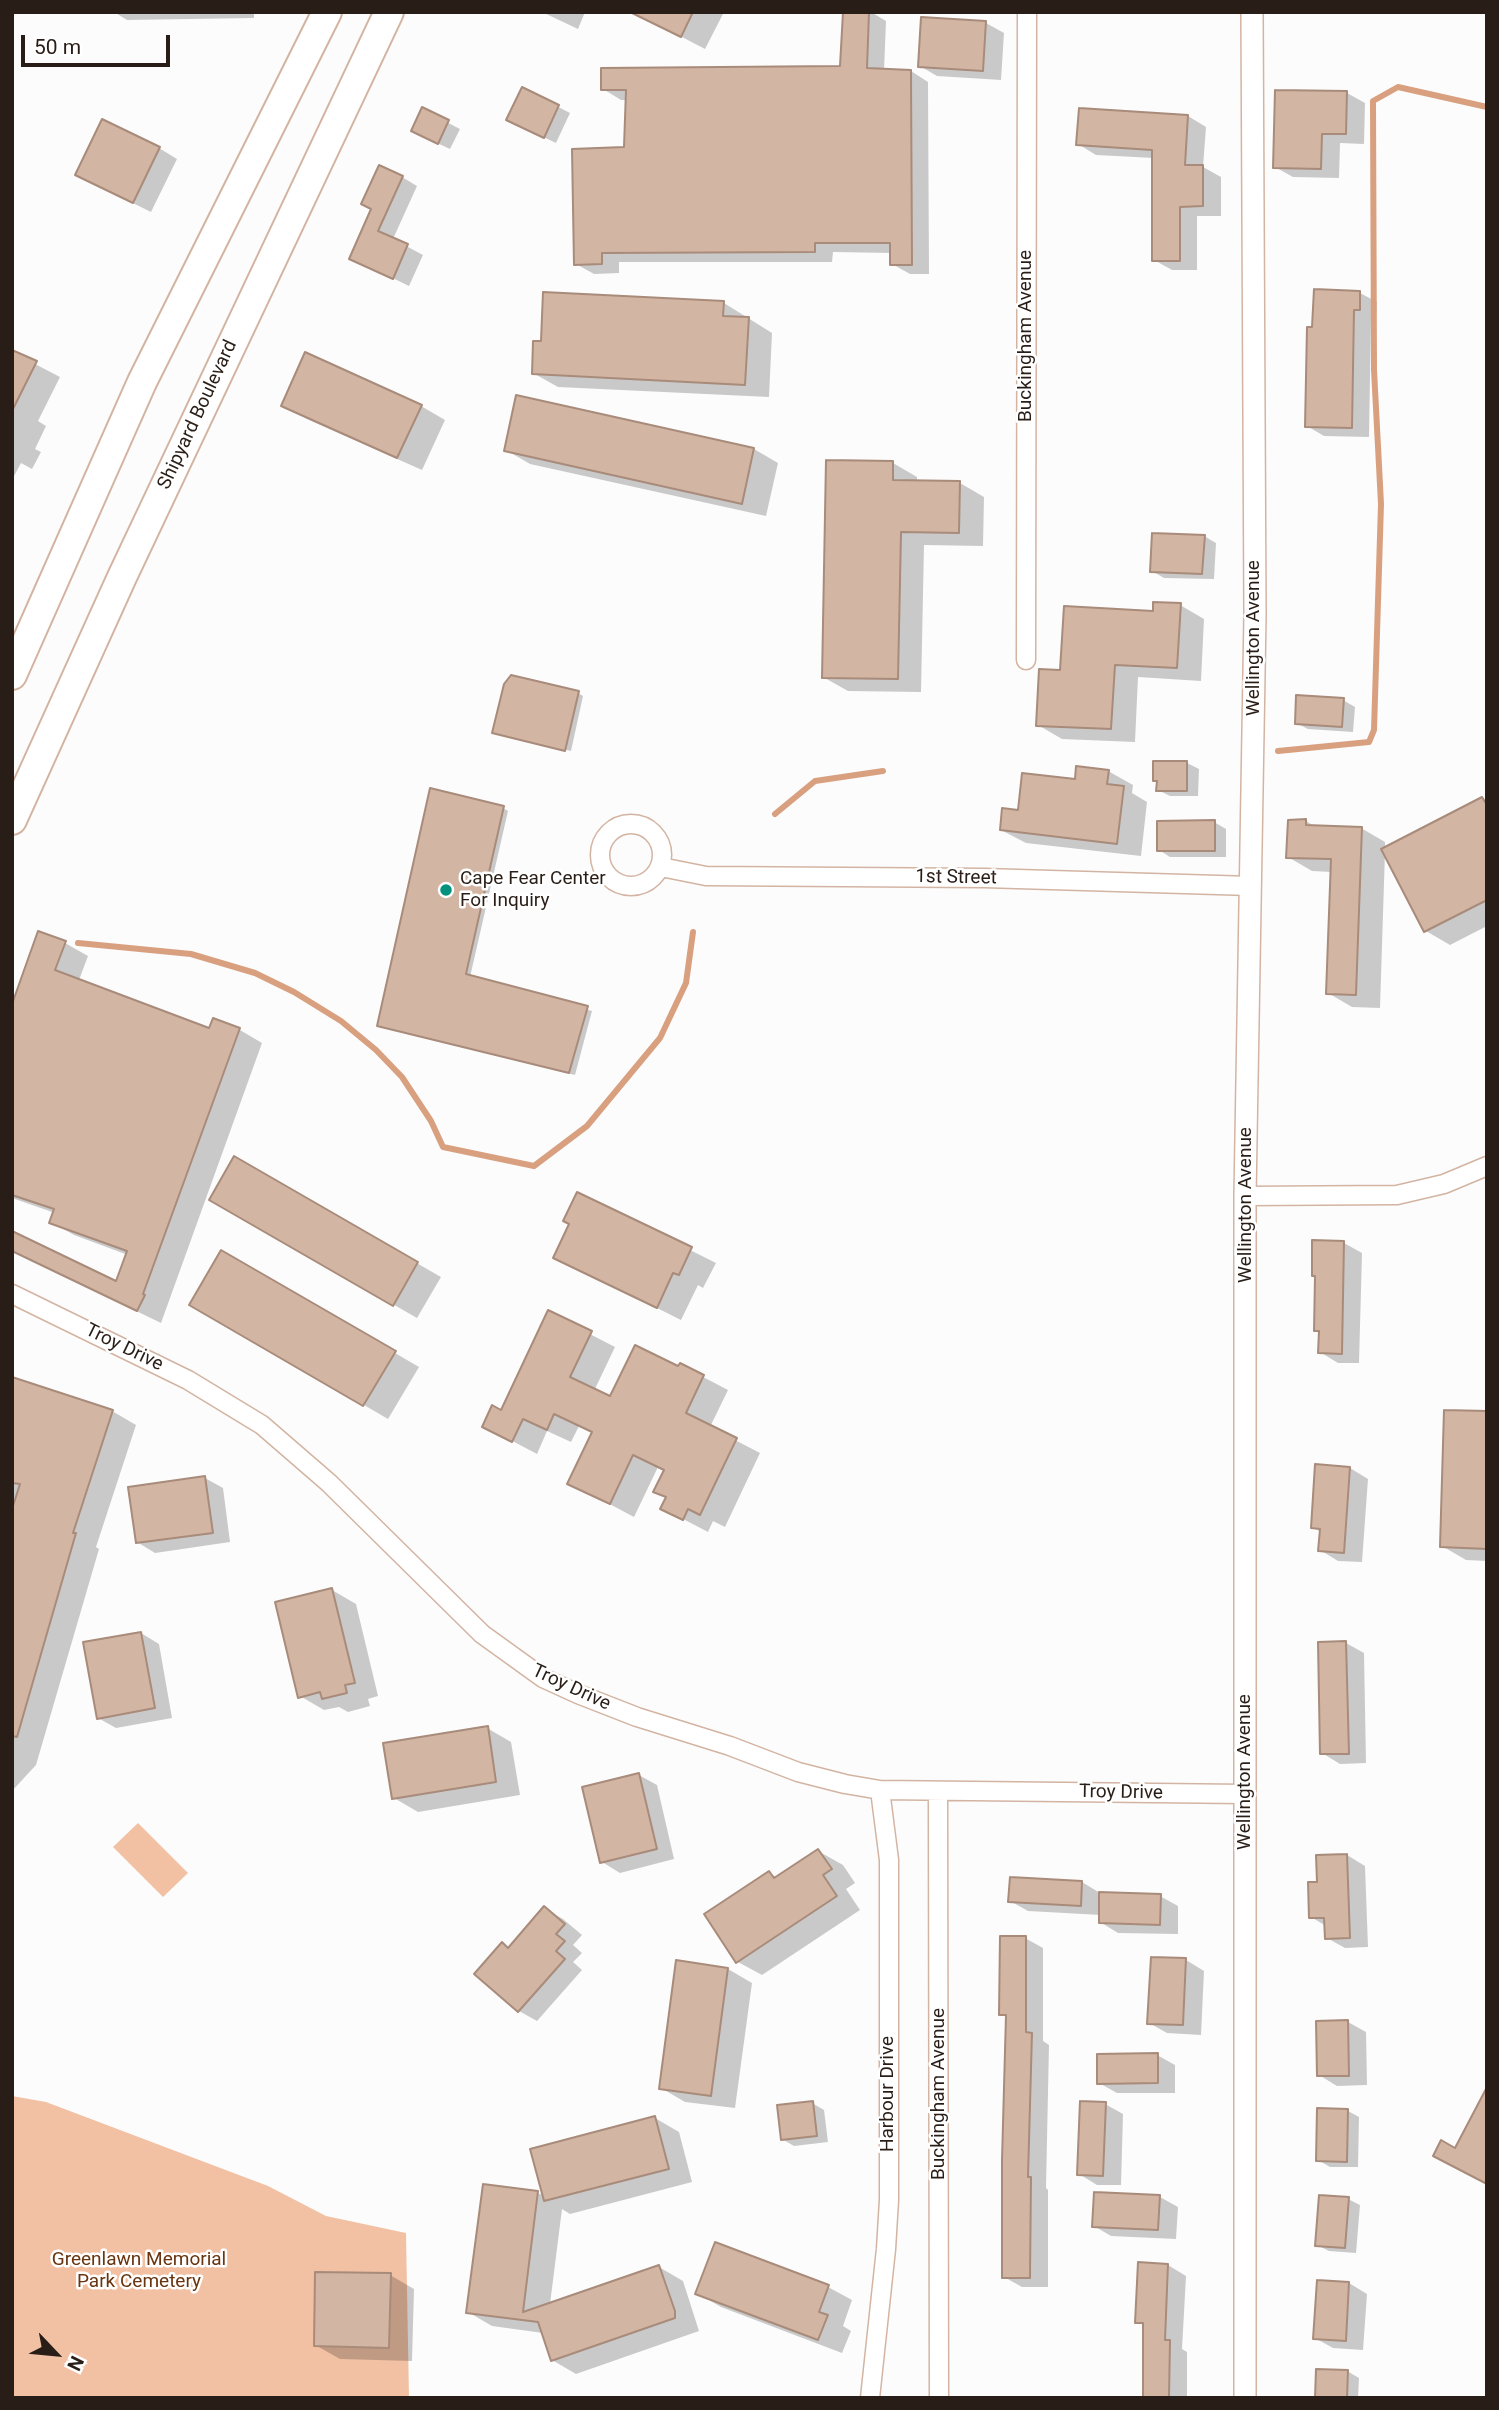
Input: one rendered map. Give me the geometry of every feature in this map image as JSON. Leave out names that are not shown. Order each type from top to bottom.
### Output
[{"type":"main road","points":[[12,675],[142,382],[327,12]]},
{"type":"main road","name":"Shipyard Boulevard","points":[[12,820],[132,554],[389,12]]},
{"type":"street","name":"Buckingham Avenue","points":[[1026,660],[1027,12]]},
{"type":"street","name":"Wellington Avenue","points":[[1245,2398],[1245,1196],[1255,628],[1252,12]]},
{"type":"street","name":"1st Street","points":[[661,867],[706,876],[984,878],[1251,886]]},
{"type":"street","points":[[1245,1196],[1397,1195],[1444,1184],[1487,1166]]},
{"type":"street","name":"Troy Drive","points":[[12,1294],[188,1380],[262,1425],[329,1483],[482,1634],[543,1678],[618,1709],[798,1772],[880,1790],[1245,1794]]},
{"type":"street","name":"Harbour Drive","points":[[870,2398],[889,2200],[889,1860],[880,1790]]},
{"type":"street","name":"Buckingham Avenue","points":[[938,1791],[939,2398]]},
{"type":"green space","points":[[138,1823],[188,1873],[163,1897],[113,1847]]},
{"type":"green space","name":"Greenlawn Memorial Park Cemetery","points":[[12,2096],[46,2102],[268,2186],[326,2216],[406,2233],[409,2398],[12,2398]]},
{"type":"building","points":[[630,12],[693,12],[681,37]]},
{"type":"building","points":[[843,12],[869,12],[867,68],[911,70],[912,265],[890,265],[890,243],[815,243],[815,252],[602,253],[602,264],[574,265],[572,149],[624,147],[626,90],[601,90],[601,68],[840,66]]},
{"type":"building","points":[[921,17],[986,21],[983,71],[918,67]]},
{"type":"building","points":[[522,87],[559,105],[544,138],[506,120]]},
{"type":"building","points":[[1275,90],[1347,91],[1346,134],[1322,134],[1321,169],[1273,168]]},
{"type":"building","points":[[422,107],[449,120],[438,144],[411,131]]},
{"type":"building","points":[[1079,108],[1188,115],[1185,165],[1203,165],[1203,206],[1180,207],[1180,261],[1152,261],[1152,150],[1076,145]]},
{"type":"building","points":[[102,119],[160,147],[133,203],[75,175]]},
{"type":"building","points":[[379,165],[403,176],[378,231],[408,244],[393,279],[349,259],[371,209],[361,204]]},
{"type":"building","points":[[1314,289],[1360,291],[1360,310],[1354,310],[1352,428],[1305,427],[1307,327],[1312,327]]},
{"type":"building","points":[[543,292],[724,301],[723,316],[749,317],[745,385],[532,374],[533,341],[541,341]]},
{"type":"building","points":[[12,350],[37,361],[12,411]]},
{"type":"building","points":[[305,352],[422,405],[397,458],[281,406]]},
{"type":"building","points":[[516,395],[754,448],[742,504],[504,451]]},
{"type":"building","points":[[826,460],[893,461],[893,480],[960,481],[959,533],[901,532],[898,679],[822,678]]},
{"type":"building","points":[[1152,533],[1205,535],[1202,574],[1150,572]]},
{"type":"building","points":[[1153,602],[1181,603],[1177,668],[1115,665],[1111,729],[1036,726],[1039,669],[1060,670],[1064,606],[1153,611]]},
{"type":"building","points":[[511,675],[579,691],[565,751],[492,733],[504,684]]},
{"type":"building","points":[[1296,695],[1344,698],[1342,727],[1295,724]]},
{"type":"building","points":[[1153,761],[1187,761],[1187,791],[1156,791]]},
{"type":"building","points":[[1076,766],[1109,770],[1107,784],[1124,786],[1117,844],[1000,830],[1002,808],[1018,810],[1022,773],[1075,779]]},
{"type":"building","name":"Cape Fear Center For Inquiry","points":[[430,788],[504,806],[466,974],[588,1006],[569,1073],[377,1026]]},
{"type":"building","points":[[1482,797],[1487,805],[1487,900],[1424,932],[1381,849]]},
{"type":"building","points":[[1306,819],[1306,825],[1362,827],[1356,995],[1326,994],[1331,859],[1286,858],[1288,820]]},
{"type":"building","points":[[1215,820],[1215,851],[1157,851],[1157,821]]},
{"type":"building","points":[[38,931],[66,941],[55,970],[209,1028],[213,1018],[240,1028],[137,1311],[12,1251],[12,1231],[116,1281],[127,1251],[49,1223],[54,1209],[12,1195],[12,1004]]},
{"type":"building","points":[[234,1156],[418,1262],[393,1306],[209,1200]]},
{"type":"building","points":[[577,1192],[692,1247],[679,1275],[673,1273],[657,1308],[553,1258],[569,1224],[563,1221]]},
{"type":"building","points":[[1312,1240],[1344,1241],[1342,1354],[1318,1353],[1319,1331],[1314,1331],[1315,1276],[1312,1276]]},
{"type":"building","points":[[221,1250],[396,1351],[363,1406],[189,1305]]},
{"type":"building","points":[[548,1310],[592,1331],[570,1377],[610,1396],[635,1345],[678,1366],[680,1363],[704,1375],[686,1413],[737,1438],[700,1515],[688,1509],[683,1520],[660,1509],[666,1497],[653,1492],[664,1470],[633,1455],[610,1504],[567,1484],[592,1432],[554,1414],[547,1430],[523,1419],[512,1442],[482,1427],[492,1405],[501,1410]]},
{"type":"building","points":[[12,1377],[113,1410],[73,1533],[76,1533],[17,1737],[12,1736],[12,1509],[20,1484],[12,1483]]},
{"type":"building","points":[[1444,1410],[1487,1411],[1487,1549],[1440,1547]]},
{"type":"building","points":[[1315,1464],[1350,1467],[1344,1553],[1318,1551],[1320,1529],[1311,1528]]},
{"type":"building","points":[[205,1476],[213,1533],[136,1543],[128,1487]]},
{"type":"building","points":[[332,1588],[355,1683],[345,1685],[347,1693],[322,1699],[320,1692],[298,1698],[275,1602]]},
{"type":"building","points":[[141,1632],[155,1708],[97,1719],[83,1642]]},
{"type":"building","points":[[1346,1641],[1349,1754],[1320,1754],[1318,1642]]},
{"type":"building","points":[[488,1726],[496,1782],[392,1799],[383,1743]]},
{"type":"building","points":[[639,1773],[657,1849],[600,1863],[582,1787]]},
{"type":"building","points":[[818,1849],[832,1869],[823,1875],[837,1896],[736,1963],[704,1914],[769,1871],[774,1878]]},
{"type":"building","points":[[1347,1854],[1350,1938],[1325,1939],[1324,1918],[1309,1918],[1308,1882],[1317,1882],[1316,1855]]},
{"type":"building","points":[[1010,1877],[1082,1881],[1081,1906],[1008,1902]]},
{"type":"building","points":[[1099,1892],[1161,1894],[1160,1925],[1099,1923]]},
{"type":"building","points":[[544,1906],[565,1924],[556,1934],[565,1941],[556,1951],[565,1959],[518,2012],[474,1974],[502,1942],[508,1948]]},
{"type":"building","points":[[1000,1936],[1026,1936],[1026,2032],[1032,2033],[1028,2177],[1031,2177],[1030,2278],[1002,2278],[1006,2015],[999,2015]]},
{"type":"building","points":[[1151,1957],[1186,1958],[1183,2025],[1147,2024]]},
{"type":"building","points":[[676,1960],[728,1968],[711,2096],[659,2089]]},
{"type":"building","points":[[1348,2020],[1349,2076],[1317,2076],[1316,2021]]},
{"type":"building","points":[[1158,2053],[1158,2083],[1097,2084],[1097,2054]]},
{"type":"building","points":[[1487,2087],[1487,2184],[1433,2156],[1441,2140],[1455,2148]]},
{"type":"building","points":[[813,2101],[817,2136],[781,2140],[777,2105]]},
{"type":"building","points":[[1080,2101],[1106,2102],[1103,2176],[1077,2175]]},
{"type":"building","points":[[1317,2108],[1348,2109],[1347,2162],[1316,2161]]},
{"type":"building","points":[[655,2116],[669,2169],[544,2201],[530,2149]]},
{"type":"building","points":[[483,2184],[538,2191],[523,2312],[659,2265],[675,2318],[551,2361],[538,2322],[466,2313]]},
{"type":"building","points":[[1094,2192],[1160,2195],[1158,2230],[1092,2227]]},
{"type":"building","points":[[1319,2195],[1349,2197],[1345,2248],[1315,2246]]},
{"type":"building","points":[[715,2242],[829,2285],[819,2312],[828,2315],[818,2340],[695,2294]]},
{"type":"building","points":[[1138,2262],[1168,2264],[1165,2340],[1170,2340],[1169,2398],[1143,2398],[1143,2323],[1135,2323]]},
{"type":"building","points":[[315,2272],[391,2273],[389,2348],[314,2346]]},
{"type":"building","points":[[1317,2280],[1349,2282],[1346,2341],[1313,2339]]},
{"type":"building","points":[[1316,2369],[1348,2370],[1347,2398],[1315,2398]]},
{"type":"waterway","points":[[1278,751],[1369,742],[1374,730],[1381,504],[1374,370],[1373,101],[1398,87],[1487,107]]},
{"type":"waterway","points":[[775,814],[815,781],[883,771]]},
{"type":"waterway","points":[[78,943],[191,954],[255,973],[294,992],[341,1021],[376,1050],[402,1077],[431,1121],[443,1147],[534,1166],[587,1126],[660,1038],[686,983],[693,932]]},
{"type":"place","name":"Cape Fear Center For Inquiry","points":[[446,890]]}]
